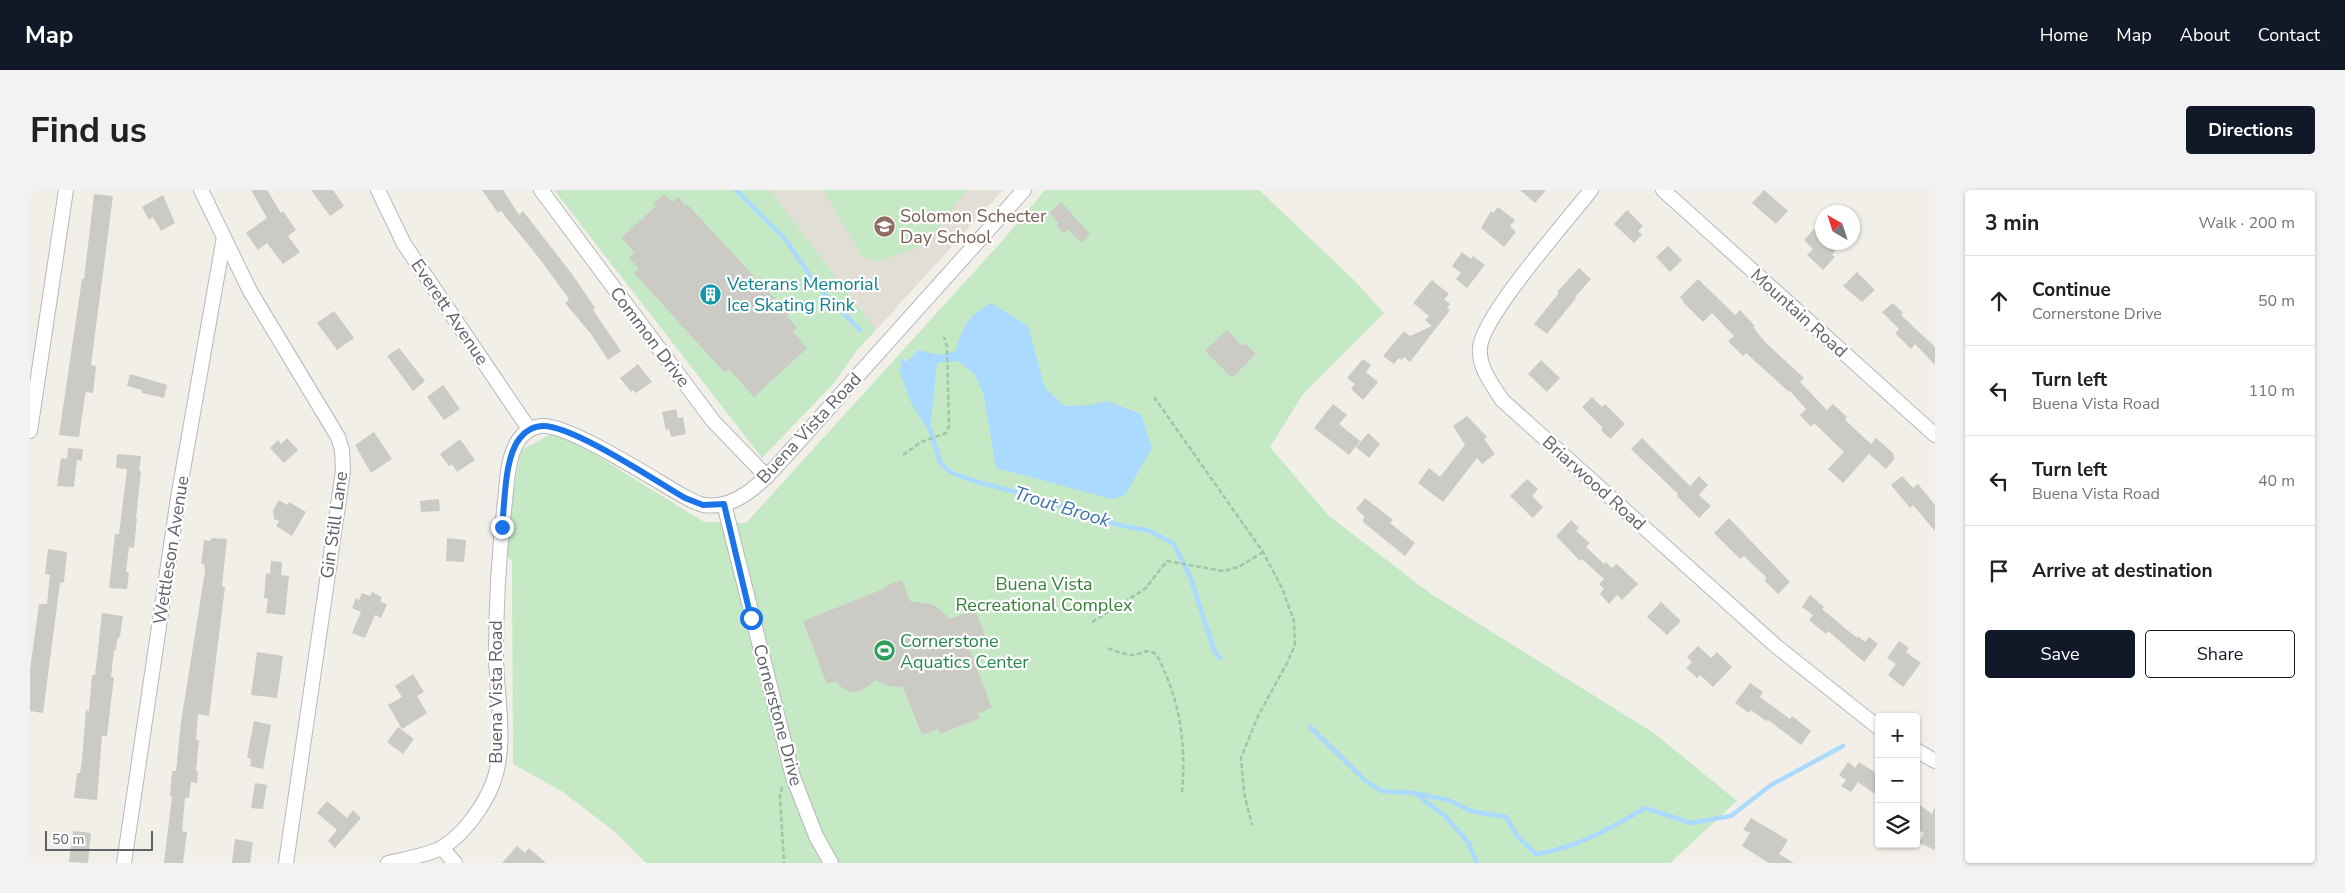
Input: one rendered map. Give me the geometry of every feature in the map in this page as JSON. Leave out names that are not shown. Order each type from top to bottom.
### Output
[{"type":"street","points":[[30,432],[66,190]]},
{"type":"street","name":"Gin Still Lane","points":[[201,190],[250,291],[309,392],[331,423],[342,450],[343,471],[286,863]]},
{"type":"street","name":"Everett Avenue","points":[[378,190],[404,244],[529,429]]},
{"type":"street","name":"Common Drive","points":[[541,190],[713,421],[767,476]]},
{"type":"street","name":"Buena Vista Road","points":[[388,863],[442,848],[457,835],[485,800],[493,782],[498,765],[500,736],[496,621],[502,527],[509,468],[514,449],[520,438],[529,429],[541,426],[555,427],[577,435],[685,498],[703,505],[724,504],[749,492],[767,476],[1024,190]]},
{"type":"street","name":"Briarwood Road","points":[[1591,190],[1493,314],[1480,347],[1485,374],[1502,400],[1768,640],[1875,725]]},
{"type":"street","name":"Mountain Road","points":[[1663,190],[1935,435]]},
{"type":"street","name":"Wettleson Avenue","points":[[124,863],[178,498],[224,237]]},
{"type":"street","name":"Cornerstone Drive","points":[[724,504],[793,777],[816,836],[831,863]]},
{"type":"street","points":[[1920,752],[1935,761]]},
{"type":"street","points":[[442,848],[455,863]]},
{"type":"path","points":[[903,455],[925,441],[946,433],[949,426],[947,347],[944,337]]},
{"type":"path","points":[[1154,397],[1200,466],[1263,552],[1282,588],[1294,621],[1295,645],[1258,716],[1241,758],[1244,793],[1252,825]]},
{"type":"path","points":[[1092,622],[1145,589],[1167,560],[1217,570],[1232,570],[1263,552]]},
{"type":"path","points":[[1108,648],[1116,652],[1132,655],[1149,651],[1158,658],[1170,681],[1182,729],[1185,765],[1182,792]]},
{"type":"path","points":[[782,787],[780,796],[784,863]]},
{"type":"shaded area","name":"Solomon Schecter Day School","points":[[770,190],[1003,190],[876,330]]},
{"type":"green space","points":[[554,190],[770,190],[876,330],[857,350],[835,382],[762,458]]},
{"type":"green space","points":[[823,190],[967,190],[927,243],[876,262],[862,256]]},
{"type":"green space","name":"Buena Vista Recreational Complex","points":[[1045,190],[1259,190],[1355,281],[1384,313],[1303,394],[1270,447],[1329,516],[1431,594],[1654,733],[1737,801],[1670,863],[646,863],[615,832],[563,792],[513,764],[512,560],[502,556],[521,450],[557,431],[704,522],[746,523],[1003,240]]},
{"type":"water","points":[[991,303],[1028,326],[1045,388],[1064,406],[1091,405],[1107,401],[1141,414],[1152,448],[1125,495],[1112,499],[996,468],[984,396],[975,375],[958,361],[937,363],[930,433],[911,403],[899,369],[919,350],[940,355],[956,351],[961,335],[972,317]]},
{"type":"building","points":[[251,190],[267,190],[281,213],[283,211],[296,230],[288,236],[300,252],[283,264],[267,243],[258,250],[246,233],[267,218]]},
{"type":"building","points":[[311,190],[333,190],[344,206],[330,216]]},
{"type":"building","points":[[482,190],[503,190],[519,215],[523,211],[572,274],[595,308],[593,310],[621,351],[608,360],[591,334],[565,303],[569,299],[539,258],[501,211],[498,213]]},
{"type":"building","points":[[1520,190],[1546,190],[1535,203]]},
{"type":"building","points":[[1764,190],[1788,211],[1776,224],[1752,203]]},
{"type":"building","points":[[94,194],[113,196],[91,365],[96,366],[93,393],[86,392],[79,437],[59,435],[82,279],[84,279]]},
{"type":"building","name":"Veterans Memorial Ice Skating Rink","points":[[664,194],[672,202],[678,197],[687,204],[789,314],[787,316],[797,328],[793,332],[807,348],[754,397],[729,369],[725,373],[634,273],[639,269],[629,258],[635,253],[621,238],[656,206],[653,204]]},
{"type":"building","points":[[163,195],[175,223],[161,231],[153,217],[149,220],[142,207]]},
{"type":"building","points":[[1061,202],[1090,234],[1081,243],[1068,229],[1064,234],[1056,226],[1059,223],[1049,213]]},
{"type":"building","points":[[1498,207],[1515,220],[1510,226],[1516,232],[1504,247],[1481,228],[1491,211],[1493,213]]},
{"type":"building","points":[[1627,210],[1643,226],[1638,231],[1642,235],[1634,243],[1614,224]]},
{"type":"building","points":[[1814,229],[1815,250],[1836,250],[1832,255],[1835,257],[1823,270],[1807,255],[1813,249],[1804,240]]},
{"type":"building","points":[[1668,246],[1682,260],[1670,272],[1656,257]]},
{"type":"building","points":[[1462,252],[1471,259],[1473,256],[1485,265],[1467,288],[1456,279],[1461,273],[1452,266]]},
{"type":"building","points":[[1579,268],[1591,279],[1547,334],[1534,324],[1559,293],[1557,292]]},
{"type":"building","points":[[1857,272],[1875,290],[1862,302],[1843,286]]},
{"type":"building","points":[[1698,279],[1735,315],[1740,310],[1755,326],[1753,327],[1765,342],[1804,378],[1800,382],[1827,410],[1833,404],[1847,417],[1845,420],[1871,444],[1876,438],[1894,454],[1895,458],[1886,469],[1869,454],[1843,483],[1828,469],[1844,452],[1814,423],[1811,427],[1800,415],[1806,409],[1790,391],[1746,353],[1743,356],[1728,341],[1734,336],[1712,313],[1703,322],[1684,303],[1680,297]]},
{"type":"building","points":[[1432,280],[1449,294],[1444,299],[1450,304],[1447,308],[1450,310],[1410,362],[1404,357],[1402,360],[1399,358],[1394,364],[1383,356],[1404,331],[1410,336],[1432,326],[1425,320],[1429,316],[1413,303]]},
{"type":"building","points":[[1893,303],[1903,313],[1901,315],[1935,347],[1935,365],[1915,344],[1911,349],[1895,333],[1899,329],[1882,312]]},
{"type":"building","points":[[334,311],[354,338],[337,350],[317,323]]},
{"type":"building","points":[[1227,330],[1242,346],[1245,344],[1256,354],[1232,378],[1205,351]]},
{"type":"building","points":[[399,348],[425,381],[413,391],[387,356]]},
{"type":"building","points":[[1363,359],[1371,365],[1366,372],[1378,382],[1363,400],[1351,389],[1355,384],[1347,378]]},
{"type":"building","points":[[1541,360],[1560,378],[1547,392],[1528,374]]},
{"type":"building","points":[[638,364],[652,382],[636,393],[633,390],[631,392],[620,378]]},
{"type":"building","points":[[130,374],[167,385],[164,398],[142,393],[142,390],[127,386]]},
{"type":"building","points":[[443,385],[460,409],[444,420],[427,397]]},
{"type":"building","points":[[1592,397],[1602,407],[1605,404],[1625,424],[1610,439],[1601,430],[1603,428],[1582,407]]},
{"type":"building","points":[[1333,404],[1347,415],[1339,424],[1360,441],[1349,455],[1314,428]]},
{"type":"building","points":[[676,409],[678,418],[683,417],[686,434],[671,437],[669,429],[666,430],[662,412]]},
{"type":"building","points":[[1467,416],[1487,437],[1484,439],[1495,454],[1482,464],[1477,458],[1443,502],[1418,483],[1429,468],[1440,477],[1465,445],[1453,426]]},
{"type":"building","points":[[374,432],[392,459],[371,473],[355,445]]},
{"type":"building","points":[[1368,433],[1380,444],[1369,458],[1356,447]]},
{"type":"building","points":[[287,438],[298,450],[284,463],[270,448],[278,440],[281,444]]},
{"type":"building","points":[[1642,438],[1690,486],[1699,476],[1708,485],[1699,495],[1711,506],[1699,518],[1677,496],[1678,494],[1631,449]]},
{"type":"building","points":[[460,439],[475,460],[457,472],[452,464],[449,466],[440,454]]},
{"type":"building","points":[[68,448],[83,449],[82,461],[77,460],[74,487],[57,486],[61,458],[67,459]]},
{"type":"building","points":[[117,454],[141,456],[134,548],[129,547],[126,572],[129,572],[127,589],[109,588],[115,534],[119,534],[127,469],[116,468]]},
{"type":"building","points":[[1902,476],[1913,488],[1918,484],[1935,505],[1935,531],[1913,505],[1910,508],[1891,485]]},
{"type":"building","points":[[1527,479],[1538,489],[1532,496],[1543,507],[1533,518],[1510,496]]},
{"type":"building","points":[[1365,498],[1393,520],[1390,523],[1415,543],[1405,556],[1363,522],[1364,516],[1356,509]]},
{"type":"building","points":[[439,499],[440,511],[421,512],[420,501]]},
{"type":"building","points":[[279,500],[287,505],[289,502],[306,512],[292,536],[276,526],[279,521],[274,519],[273,510]]},
{"type":"building","points":[[1729,518],[1790,582],[1778,594],[1764,580],[1767,578],[1744,556],[1740,559],[1714,533]]},
{"type":"building","points":[[1571,520],[1579,528],[1576,531],[1590,543],[1586,547],[1604,564],[1606,562],[1612,568],[1617,564],[1638,584],[1622,600],[1617,595],[1609,604],[1600,594],[1604,589],[1599,584],[1604,579],[1582,559],[1580,561],[1556,536]]},
{"type":"building","points":[[211,538],[227,539],[222,586],[225,587],[209,716],[198,714],[196,740],[199,740],[196,771],[198,771],[197,783],[191,782],[189,798],[185,798],[182,831],[187,832],[183,863],[164,863],[172,796],[170,796],[172,771],[176,771],[181,722],[205,571],[204,564],[201,564],[204,540],[211,541]]},
{"type":"building","points":[[447,538],[466,540],[464,562],[446,561]]},
{"type":"building","points":[[48,549],[67,552],[64,582],[60,583],[43,713],[30,711],[30,670],[39,604],[47,604],[50,575],[45,574]]},
{"type":"building","points":[[271,561],[282,562],[281,575],[289,576],[285,615],[266,613],[268,599],[264,598],[266,573],[270,574]]},
{"type":"building","points":[[902,580],[910,601],[934,605],[950,619],[975,610],[985,635],[967,643],[992,708],[978,713],[980,718],[940,734],[938,729],[922,735],[903,687],[887,686],[876,680],[861,691],[851,692],[842,688],[836,681],[827,684],[803,621]]},
{"type":"building","points":[[372,592],[382,597],[380,602],[387,604],[381,618],[375,615],[365,638],[352,633],[361,612],[352,608],[356,598],[359,600],[362,593],[370,596]]},
{"type":"building","points":[[1810,595],[1824,607],[1822,609],[1857,638],[1858,636],[1865,642],[1869,637],[1878,644],[1864,662],[1828,631],[1826,634],[1809,620],[1813,615],[1802,607]]},
{"type":"building","points":[[1661,602],[1681,621],[1667,635],[1647,617]]},
{"type":"building","points":[[102,613],[123,616],[120,636],[117,640],[116,650],[114,650],[111,677],[114,677],[107,736],[102,736],[97,800],[74,798],[77,773],[80,773],[82,759],[86,710],[89,711],[92,675],[95,675]]},
{"type":"building","points":[[1899,641],[1909,648],[1906,652],[1921,663],[1903,687],[1888,675],[1896,664],[1887,658]]},
{"type":"building","points":[[1698,646],[1711,658],[1717,652],[1732,667],[1713,687],[1700,675],[1697,678],[1686,668],[1692,662],[1687,657]]},
{"type":"building","points":[[257,652],[283,656],[277,698],[251,695]]},
{"type":"building","points":[[413,674],[424,692],[417,696],[427,713],[402,729],[388,705],[402,697],[395,686]]},
{"type":"building","points":[[1750,683],[1763,692],[1760,697],[1790,719],[1792,716],[1811,731],[1801,745],[1768,720],[1766,721],[1751,710],[1749,713],[1735,703]]},
{"type":"building","points":[[254,721],[271,725],[263,769],[250,766],[251,759],[247,757]]},
{"type":"building","points":[[398,727],[414,739],[403,754],[387,742]]},
{"type":"building","points":[[1848,762],[1855,768],[1859,762],[1875,772],[1875,794],[1858,782],[1851,792],[1841,786],[1846,780],[1839,775]]},
{"type":"building","points":[[255,783],[267,785],[263,809],[251,808]]},
{"type":"building","points":[[327,801],[347,818],[353,810],[361,818],[335,848],[328,841],[337,830],[317,813]]},
{"type":"building","points":[[1920,805],[1932,814],[1935,807],[1935,850],[1920,843],[1924,833],[1920,831]]},
{"type":"building","points":[[1751,818],[1788,840],[1779,854],[1794,863],[1769,863],[1742,846],[1750,833],[1743,830]]},
{"type":"building","points":[[73,831],[91,833],[88,863],[69,862]]},
{"type":"building","points":[[235,839],[253,842],[250,863],[232,863]]},
{"type":"building","points":[[517,846],[525,853],[529,848],[546,863],[502,863]]},
{"type":"waterway","name":"Trout Brook","points":[[736,190],[786,240],[818,287],[860,330]]},
{"type":"waterway","name":"Trout Brook","points":[[902,361],[908,369]]},
{"type":"waterway","name":"Trout Brook","points":[[930,429],[940,462],[950,472],[1119,525],[1150,531],[1174,544],[1191,579],[1214,650],[1220,658]]},
{"type":"waterway","name":"Trout Brook","points":[[1310,727],[1366,781],[1381,791],[1415,793],[1446,817],[1468,842],[1477,863]]},
{"type":"waterway","points":[[1415,793],[1448,800],[1471,811],[1506,817],[1517,836],[1536,854],[1579,842],[1606,830],[1645,808],[1691,823],[1731,816],[1771,785],[1843,746]]},
{"type":"place","name":"Solomon Schecter Day School","points":[[884,226]]},
{"type":"place","name":"Veterans Memorial Ice Skating Rink","points":[[711,294]]},
{"type":"place","name":"Cornerstone Aquatics Center","points":[[884,651]]},
{"type":"route","points":[[502,527],[509,468],[514,449],[520,438],[529,429],[541,426],[555,427],[577,435],[685,498],[703,505],[724,504],[751,618]]}]
